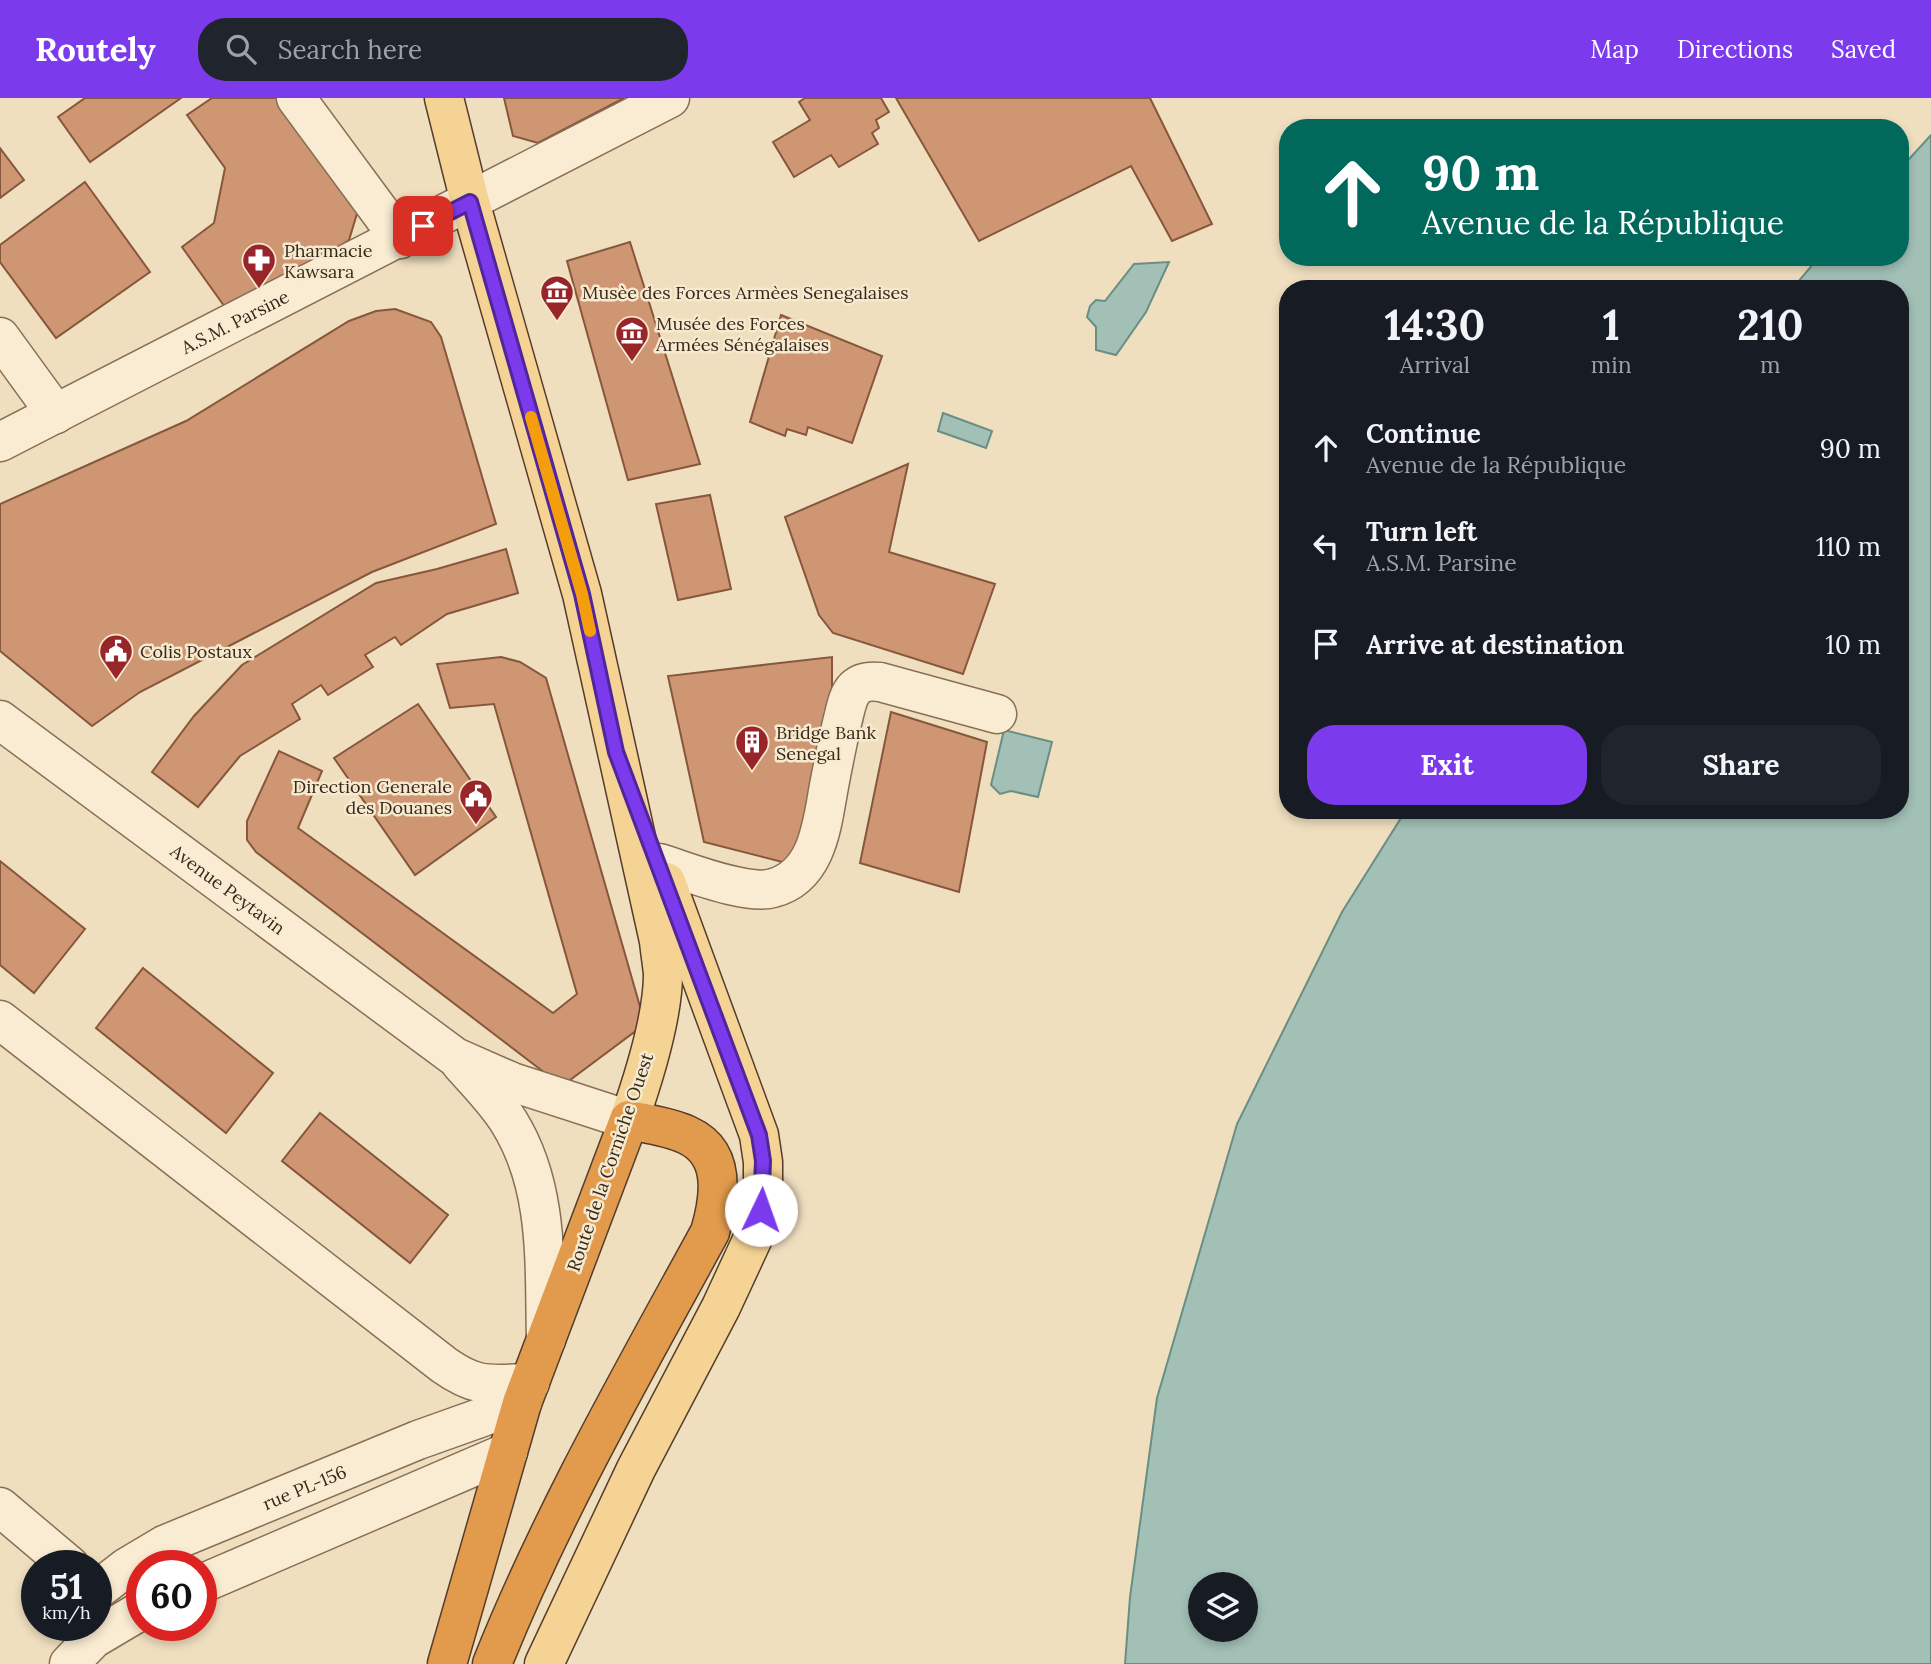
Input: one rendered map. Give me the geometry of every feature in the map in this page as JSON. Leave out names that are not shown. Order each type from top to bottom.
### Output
[{"type":"highway","name":"Route de la Corniche Ouest","points":[[447,1664],[526,1393],[629,1120]]},
{"type":"highway","points":[[492,1664],[540,1553],[710,1231],[718,1202],[719,1180],[713,1161],[698,1142],[688,1135],[629,1120]]},
{"type":"main road","points":[[444,98],[470,202],[582,594],[616,752],[759,1135],[763,1161],[761,1210],[753,1238],[722,1307],[636,1469],[544,1664]]},
{"type":"main road","name":"Route de la Corniche Ouest","points":[[616,752],[659,941],[663,976],[656,1025],[629,1120]]},
{"type":"street","points":[[296,98],[400,239]]},
{"type":"street","name":"A.S.M. Parsine","points":[[0,442],[400,239],[670,98]]},
{"type":"street","points":[[0,337],[56,414]]},
{"type":"street","points":[[659,863],[750,890],[772,889],[793,880],[809,861],[819,839],[836,747],[853,690],[861,683],[880,682],[997,713]]},
{"type":"street","name":"Avenue Peytavin","points":[[0,720],[455,1056]]},
{"type":"street","points":[[0,1020],[463,1379],[526,1393]]},
{"type":"street","points":[[455,1056],[512,1082],[629,1120]]},
{"type":"street","points":[[455,1056],[508,1121],[529,1162],[541,1208],[546,1344]]},
{"type":"street","name":"rue PL-156","points":[[112,1574],[164,1545],[526,1393]]},
{"type":"street","points":[[217,1577],[508,1452]]},
{"type":"street","points":[[0,1507],[50,1550]]},
{"type":"street","points":[[69,1664],[93,1639],[126,1619]]},
{"type":"street","points":[[60,1664],[67,1641]]},
{"type":"water","points":[[1931,135],[1931,1664],[1125,1664],[1130,1597],[1157,1398],[1237,1124],[1342,912],[1400,819],[1909,819],[1909,280],[1800,280],[1811,266],[1909,266],[1909,159]]},
{"type":"water","points":[[1169,262],[1146,312],[1116,355],[1096,350],[1096,327],[1087,317],[1090,306],[1096,300],[1105,301],[1134,264]]},
{"type":"water","points":[[943,413],[992,431],[986,448],[938,431]]},
{"type":"water","points":[[1004,730],[1052,742],[1038,797],[1011,791],[1000,794],[991,785]]},
{"type":"building","points":[[85,98],[181,98],[90,162],[58,117]]},
{"type":"building","points":[[212,98],[278,98],[359,207],[349,240],[232,317],[182,247],[214,223],[225,168],[187,115]]},
{"type":"building","points":[[504,98],[624,98],[538,143],[513,136]]},
{"type":"building","points":[[805,98],[881,98],[889,112],[876,120],[879,128],[872,133],[878,144],[839,167],[831,155],[794,177],[773,142],[810,120],[799,102]]},
{"type":"building","points":[[896,98],[1150,98],[1212,224],[1172,241],[1131,166],[979,241]]},
{"type":"building","points":[[0,148],[24,180],[0,198]]},
{"type":"building","points":[[85,182],[150,272],[56,338],[0,262],[0,245]]},
{"type":"building","name":"Musée des Forces Armées Sénégalaises","points":[[630,242],[700,464],[628,480],[567,261]]},
{"type":"building","points":[[395,309],[431,322],[441,337],[496,524],[372,572],[140,692],[92,726],[0,651],[0,504],[186,421],[349,321],[376,311]]},
{"type":"building","points":[[781,315],[882,356],[852,443],[808,427],[806,435],[787,429],[785,436],[750,422]]},
{"type":"building","points":[[908,464],[889,552],[995,584],[963,674],[833,633],[819,615],[785,517]]},
{"type":"building","points":[[710,495],[731,589],[678,600],[656,504]]},
{"type":"building","points":[[506,549],[518,593],[447,614],[401,645],[395,637],[365,655],[373,667],[328,695],[321,685],[292,704],[300,719],[240,756],[198,807],[152,772],[194,716],[242,665],[376,583]]},
{"type":"building","points":[[501,657],[520,662],[546,678],[645,1024],[562,1086],[256,852],[247,840],[247,821],[279,751],[322,771],[298,828],[553,1013],[577,994],[494,704],[450,708],[437,664]]},
{"type":"building","name":"Bridge Bank Senegal","points":[[832,657],[832,701],[794,865],[704,842],[668,676]]},
{"type":"building","points":[[418,704],[496,817],[415,875],[334,758]]},
{"type":"building","points":[[891,712],[987,742],[959,892],[860,863]]},
{"type":"building","points":[[0,861],[85,929],[34,993],[0,965]]},
{"type":"building","points":[[143,968],[273,1073],[226,1133],[96,1028]]},
{"type":"building","points":[[320,1113],[448,1215],[410,1263],[282,1161]]},
{"type":"slow traffic","points":[[531,417],[582,594],[590,631]]},
{"type":"place","name":"Pharmacie Kawsara","points":[[259,290]]},
{"type":"place","name":"Musèe des Forces Armèes Senegalaises","points":[[557,322]]},
{"type":"place","name":"Musée des Forces Armées Sénégalaises","points":[[632,363]]},
{"type":"place","name":"Colis Postaux","points":[[116,681]]},
{"type":"place","name":"Bridge Bank Senegal","points":[[752,772]]},
{"type":"place","name":"Direction Generale des Douanes","points":[[476,826]]},
{"type":"route","points":[[423,226],[470,202],[582,594],[616,752],[759,1135],[763,1161],[761,1210]]}]
